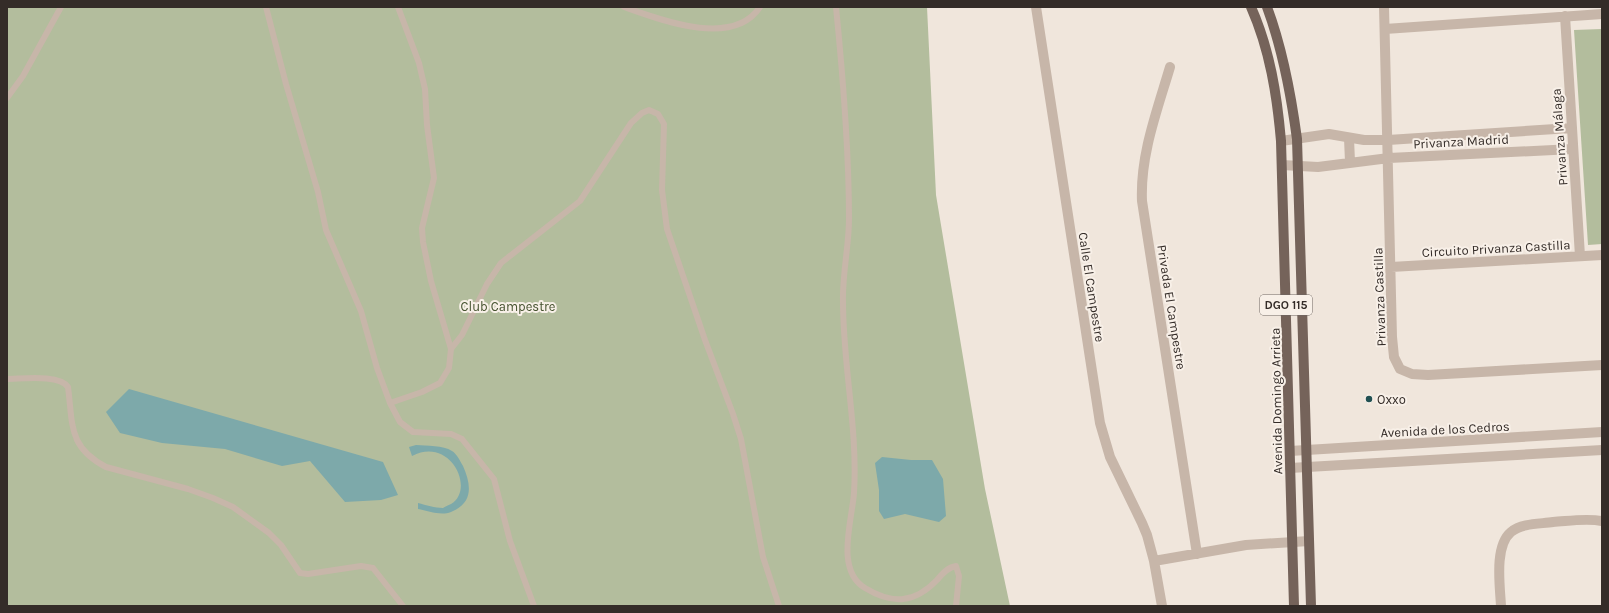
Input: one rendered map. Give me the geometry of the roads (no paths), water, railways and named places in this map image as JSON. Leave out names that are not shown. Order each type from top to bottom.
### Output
[{"type":"main road","name":"Avenida Domingo Arrieta","points":[[1252,7],[1271,67],[1276,93],[1281,141],[1294,606]]},
{"type":"main road","name":"DGO 115","points":[[1267,7],[1281,50],[1290,91],[1297,139],[1299,166],[1306,467],[1311,606]]},
{"type":"street","name":"Calle El Campestre","points":[[1036,7],[1100,423],[1110,457],[1142,523],[1154,561],[1162,606]]},
{"type":"street","name":"Privanza Castilla","points":[[1384,7],[1389,158],[1392,337],[1394,357],[1400,369],[1412,374],[1428,375],[1602,365]]},
{"type":"street","points":[[1385,29],[1602,14]]},
{"type":"street","name":"Privanza Málaga","points":[[1565,16],[1580,256]]},
{"type":"street","name":"Privada El Campestre","points":[[1170,67],[1144,156],[1141,181],[1142,201],[1197,554]]},
{"type":"street","name":"Privanza Madrid","points":[[1281,141],[1329,134],[1364,140],[1388,140],[1571,128]]},
{"type":"street","points":[[1349,138],[1350,162]]},
{"type":"street","name":"Privanza Madrid","points":[[1282,165],[1318,167],[1389,158],[1573,149]]},
{"type":"street","name":"Circuito Privanza Castilla","points":[[1391,267],[1602,255]]},
{"type":"street","name":"Avenida de los Cedros","points":[[1290,451],[1602,432]]},
{"type":"street","points":[[1290,468],[1602,450]]},
{"type":"street","points":[[1501,606],[1500,550],[1511,532],[1536,524],[1592,519],[1602,521]]},
{"type":"street","points":[[1154,561],[1246,545],[1309,541]]},
{"type":"lane","points":[[7,98],[23,76],[61,7]]},
{"type":"lane","points":[[266,7],[286,84],[316,185],[326,230],[361,311],[377,368],[390,403],[400,422],[408,430],[419,434],[451,434],[457,436],[462,439],[491,472],[496,485],[510,541],[534,606]]},
{"type":"lane","points":[[390,403],[422,392],[440,383],[449,368],[451,349],[431,281],[423,242],[422,228],[434,178],[427,125],[425,89],[419,63],[398,7]]},
{"type":"lane","points":[[624,7],[685,26],[719,28],[736,26],[749,21],[760,7]]},
{"type":"lane","points":[[836,7],[844,88],[849,198],[846,266],[842,300],[854,462],[854,494],[847,550],[849,562],[854,576],[864,588],[890,599],[900,600],[923,593],[946,570],[956,566],[959,576],[956,606]]},
{"type":"lane","points":[[451,349],[462,335],[487,284],[501,263],[580,201],[632,123],[642,113],[649,110],[658,114],[664,124],[662,190],[667,229],[705,340],[741,438],[763,557],[779,606]]},
{"type":"lane","points":[[7,379],[32,378],[58,381],[66,384],[68,387],[75,437],[79,446],[97,463],[106,467],[194,491],[233,508],[269,533],[281,545],[300,573],[308,574],[361,566],[373,568],[403,606]]},
{"type":"water","points":[[129,389],[383,462],[398,495],[381,500],[345,502],[310,461],[282,466],[225,449],[162,443],[120,433],[106,412]]},
{"type":"water","points":[[416,445],[444,448],[455,454],[463,466],[468,480],[469,492],[464,504],[451,512],[443,514],[418,509],[418,503],[443,508],[451,504],[458,497],[461,487],[460,477],[448,458],[438,453],[426,452],[412,456],[409,447]]},
{"type":"water","points":[[882,457],[911,460],[932,460],[943,479],[946,516],[939,522],[905,514],[884,519],[879,511],[879,490],[875,463]]},
{"type":"place","name":"Oxxo","points":[[1369,399]]},
{"type":"park label","name":"Club Campestre","points":[[508,306]]}]
